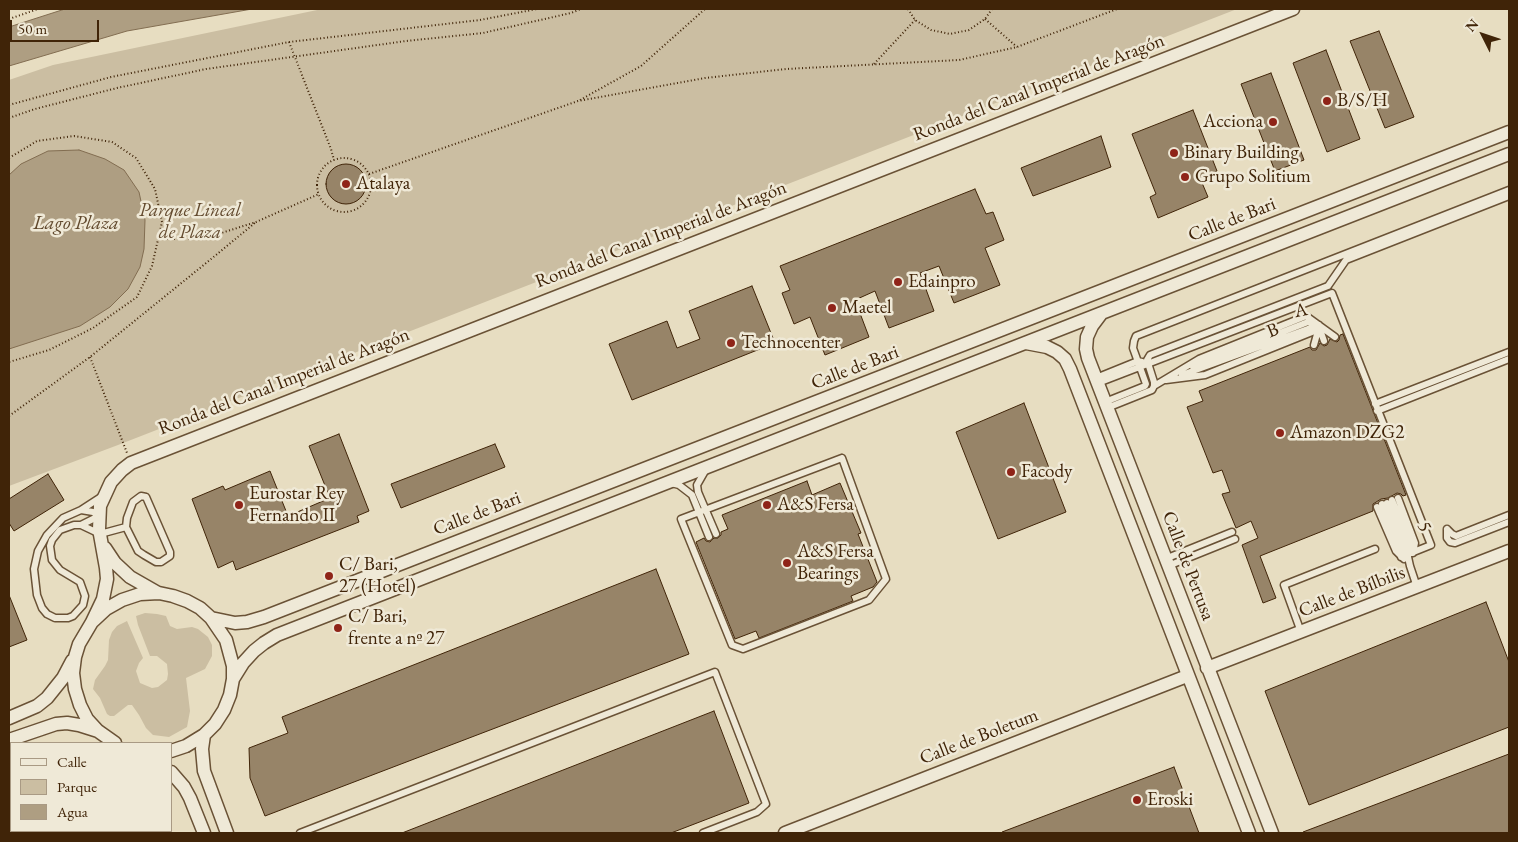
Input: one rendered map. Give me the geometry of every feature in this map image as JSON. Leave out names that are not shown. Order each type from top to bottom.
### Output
[{"type":"street","name":"Ronda del Canal Imperial de Aragón","points":[[92,622],[102,598],[107,579],[99,516],[104,495],[111,482],[131,463],[1292,9]]},
{"type":"street","name":"Calle de Bari","points":[[211,618],[235,623],[259,619],[1509,132]]},
{"type":"street","name":"Calle de Bari","points":[[233,679],[254,650],[278,635],[1509,154]]},
{"type":"street","name":"Calle de Pertusa","points":[[1101,314],[1087,337],[1086,350],[1096,381],[1272,833]]},
{"type":"street","points":[[1026,343],[1047,347],[1057,352],[1065,359],[1070,369],[1249,833]]},
{"type":"street","points":[[101,539],[115,563],[130,577],[159,593]]},
{"type":"street","name":"Calle de Bílbilis","points":[[1207,668],[1509,551]]},
{"type":"street","points":[[114,742],[98,731],[87,719],[80,705],[73,673],[75,657],[79,644],[92,622],[106,609],[122,600],[140,594],[159,593],[187,601],[200,608],[211,618],[220,628],[228,646],[233,666],[230,695],[224,710],[215,724],[204,735],[186,746],[172,751]]},
{"type":"street","points":[[9,718],[37,706],[48,698],[63,678],[75,657]]},
{"type":"street","name":"Calle de Boletum","points":[[786,833],[1187,676]]},
{"type":"street","points":[[9,740],[56,724],[79,725],[98,731]]},
{"type":"street","points":[[204,735],[202,748],[204,771],[227,833]]},
{"type":"street","points":[[172,773],[190,798],[204,833]]},
{"type":"lane","points":[[1145,386],[1146,381],[1133,348],[1136,336],[1509,190]]},
{"type":"lane","points":[[1154,384],[1147,360],[1150,355],[1328,286],[1346,260],[1509,196]]},
{"type":"lane","points":[[1096,381],[1140,364],[1148,364],[1332,293],[1431,545],[1407,554],[1396,552],[1387,502]]},
{"type":"lane","name":"A","points":[[1162,381],[1199,359],[1306,316],[1319,325]]},
{"type":"lane","points":[[1319,325],[1324,341]]},
{"type":"lane","points":[[1319,325],[1324,341]]},
{"type":"lane","points":[[1319,325],[1324,341]]},
{"type":"lane","name":"B","points":[[1162,381],[1319,325]]},
{"type":"lane","points":[[1376,407],[1509,352]]},
{"type":"lane","points":[[1376,407],[1509,359]]},
{"type":"lane","points":[[1106,405],[1145,386],[1162,381]]},
{"type":"lane","points":[[1106,405],[1148,392],[1154,384]]},
{"type":"lane","points":[[842,458],[886,579],[869,600],[743,650],[732,644],[681,519],[702,511],[842,458]]},
{"type":"lane","points":[[707,468],[697,485],[709,537]]},
{"type":"lane","points":[[669,483],[686,490],[692,495],[716,534]]},
{"type":"lane","points":[[81,510],[94,512],[99,516],[81,525],[67,526],[55,535],[52,540],[51,554],[52,560],[60,570],[80,582],[85,592],[85,601],[74,616],[61,619],[52,617],[42,608],[35,588],[34,569],[38,551],[47,535],[57,523],[104,495]]},
{"type":"lane","points":[[141,496],[146,497],[170,552],[170,556],[161,562],[156,562],[144,555],[138,550],[126,527],[133,502],[141,496]]},
{"type":"lane","points":[[1387,502],[1406,548],[1417,587]]},
{"type":"lane","name":"5","points":[[1387,502],[1415,543],[1407,554],[1410,566]]},
{"type":"lane","points":[[1509,515],[1456,536],[1447,529],[1447,538],[1450,542],[1455,543],[1509,522]]},
{"type":"lane","points":[[81,525],[101,539],[126,527]]},
{"type":"lane","points":[[1167,563],[1234,536]]},
{"type":"lane","points":[[1301,632],[1284,585],[1375,549]]},
{"type":"lane","points":[[300,833],[715,672],[766,804],[756,812],[703,833]]},
{"type":"path","points":[[9,19],[38,9]]},
{"type":"path","points":[[9,105],[111,76],[289,42],[480,20],[537,9]]},
{"type":"path","points":[[9,118],[35,109],[117,88],[206,70],[483,32],[571,13],[581,9]]},
{"type":"path","points":[[578,101],[641,66],[705,9]]},
{"type":"path","points":[[908,9],[915,20],[931,30],[950,34],[969,30],[985,19],[992,9]]},
{"type":"path","points":[[369,174],[578,101],[705,78],[786,69],[959,60],[1017,46],[1117,9]]},
{"type":"path","points":[[985,19],[1017,46]]},
{"type":"path","points":[[874,64],[915,20]]},
{"type":"path","points":[[289,42],[334,160]]},
{"type":"path","points":[[9,158],[37,142],[46,140],[74,136],[112,142],[136,158],[155,189],[162,222],[160,239],[152,266],[138,297],[93,328],[49,350],[9,362]]},
{"type":"path","points":[[342,158],[351,159],[365,167],[369,174],[371,183],[367,199],[354,210],[337,211],[323,201],[319,194],[318,178],[327,164],[334,160],[342,158]]},
{"type":"path","points":[[160,239],[215,235],[256,222],[319,194]]},
{"type":"path","points":[[9,416],[90,357],[256,222]]},
{"type":"path","points":[[90,357],[131,463]]},
{"type":"green space","name":"Parque Lineal de Plaza","points":[[322,9],[1237,9],[9,486],[9,80],[53,65]]},
{"type":"green space","points":[[145,613],[166,616],[170,626],[177,629],[192,627],[198,629],[208,637],[212,645],[212,656],[205,669],[186,678],[190,711],[187,727],[169,737],[153,735],[146,728],[132,705],[128,705],[114,716],[110,716],[93,689],[95,680],[108,660],[109,640],[112,632],[117,626],[127,621],[143,658],[136,671],[140,683],[152,688],[158,687],[167,680],[167,664],[157,656],[150,656],[138,625],[136,616]]},
{"type":"water","points":[[65,9],[252,9],[127,31],[9,66],[9,27]]},
{"type":"water","name":"Lago Plaza","points":[[79,150],[105,159],[124,170],[139,192],[145,220],[144,249],[140,267],[128,289],[110,307],[80,326],[9,349],[9,175],[21,164],[48,151]]},
{"type":"building","name":"B/S/H","points":[[1379,31],[1414,117],[1385,128],[1350,41]]},
{"type":"building","name":"B/S/H","points":[[1326,50],[1360,139],[1327,152],[1293,63]]},
{"type":"building","name":"Acciona","points":[[1271,73],[1304,160],[1275,171],[1241,84]]},
{"type":"building","name":"Binary Building","points":[[1193,110],[1217,171],[1200,178],[1208,197],[1158,218],[1150,197],[1156,194],[1132,134]]},
{"type":"building","points":[[1101,136],[1111,167],[1033,196],[1021,168]]},
{"type":"building","name":"Atalaya","points":[[346,164],[360,170],[366,184],[360,198],[346,204],[332,198],[326,184],[332,170]]},
{"type":"building","points":[[975,189],[986,214],[993,212],[1004,240],[985,248],[1000,285],[954,303],[939,266],[920,273],[934,311],[889,328],[875,291],[855,300],[869,337],[825,355],[810,317],[794,324],[782,293],[790,290],[780,266]]},
{"type":"building","name":"Technocenter","points":[[752,286],[775,343],[632,400],[609,344],[667,321],[677,348],[700,339],[689,311]]},
{"type":"building","name":"Amazon DZG2","points":[[1343,334],[1406,495],[1403,496],[1397,493],[1388,498],[1381,499],[1373,504],[1373,511],[1260,556],[1276,598],[1263,603],[1242,545],[1258,538],[1251,521],[1236,528],[1222,494],[1230,492],[1222,470],[1213,473],[1187,407],[1203,401],[1199,391],[1310,347],[1312,350],[1316,350],[1320,343],[1324,346],[1327,345],[1330,339],[1337,342],[1340,335]]},
{"type":"building","name":"Facody","points":[[1024,403],[1066,512],[998,539],[956,432]]},
{"type":"building","name":"Eurostar Rey Fernando II","points":[[339,434],[369,511],[357,516],[359,522],[236,570],[233,561],[218,568],[192,499],[223,486],[225,490],[270,471],[288,516],[330,498],[309,446]]},
{"type":"building","points":[[495,444],[505,467],[401,508],[391,484]]},
{"type":"building","points":[[48,474],[64,500],[14,531],[9,523],[9,499]]},
{"type":"building","name":"A&S Fersa Bearings","points":[[807,481],[812,495],[840,483],[861,533],[858,534],[877,582],[873,587],[851,596],[853,601],[759,638],[756,631],[735,639],[696,542],[704,538],[710,542],[714,538],[718,538],[721,532],[728,529],[722,515]]},
{"type":"building","points":[[656,569],[689,654],[265,816],[250,778],[249,748],[288,733],[282,717]]},
{"type":"building","points":[[9,595],[27,640],[9,647]]},
{"type":"building","points":[[1486,602],[1509,662],[1509,727],[1309,805],[1265,691]]},
{"type":"building","points":[[714,711],[749,803],[671,833],[402,833]]},
{"type":"building","points":[[1509,754],[1509,833],[1303,833],[1303,832]]},
{"type":"building","name":"Eroski","points":[[1174,767],[1199,833],[1002,832]]},
{"type":"place","name":"B/S/H","points":[[1327,101]]},
{"type":"place","name":"Acciona","points":[[1273,122]]},
{"type":"place","name":"Binary Building","points":[[1174,153]]},
{"type":"place","name":"Grupo Solitium","points":[[1185,177]]},
{"type":"place","name":"Atalaya","points":[[346,184]]},
{"type":"place","name":"Edainpro","points":[[898,282]]},
{"type":"place","name":"Maetel","points":[[832,308]]},
{"type":"place","name":"Technocenter","points":[[731,343]]},
{"type":"place","name":"Amazon DZG2","points":[[1280,433]]},
{"type":"place","name":"Facody","points":[[1011,472]]},
{"type":"place","name":"Eurostar Rey Fernando II","points":[[239,505]]},
{"type":"place","name":"A&S Fersa","points":[[767,505]]},
{"type":"place","name":"A&S Fersa Bearings","points":[[787,563]]},
{"type":"place","name":"C/ Bari, 27 (Hotel)","points":[[329,576]]},
{"type":"place","name":"C/ Bari, frente a nº 27","points":[[338,628]]},
{"type":"place","name":"Eroski","points":[[1137,800]]}]
